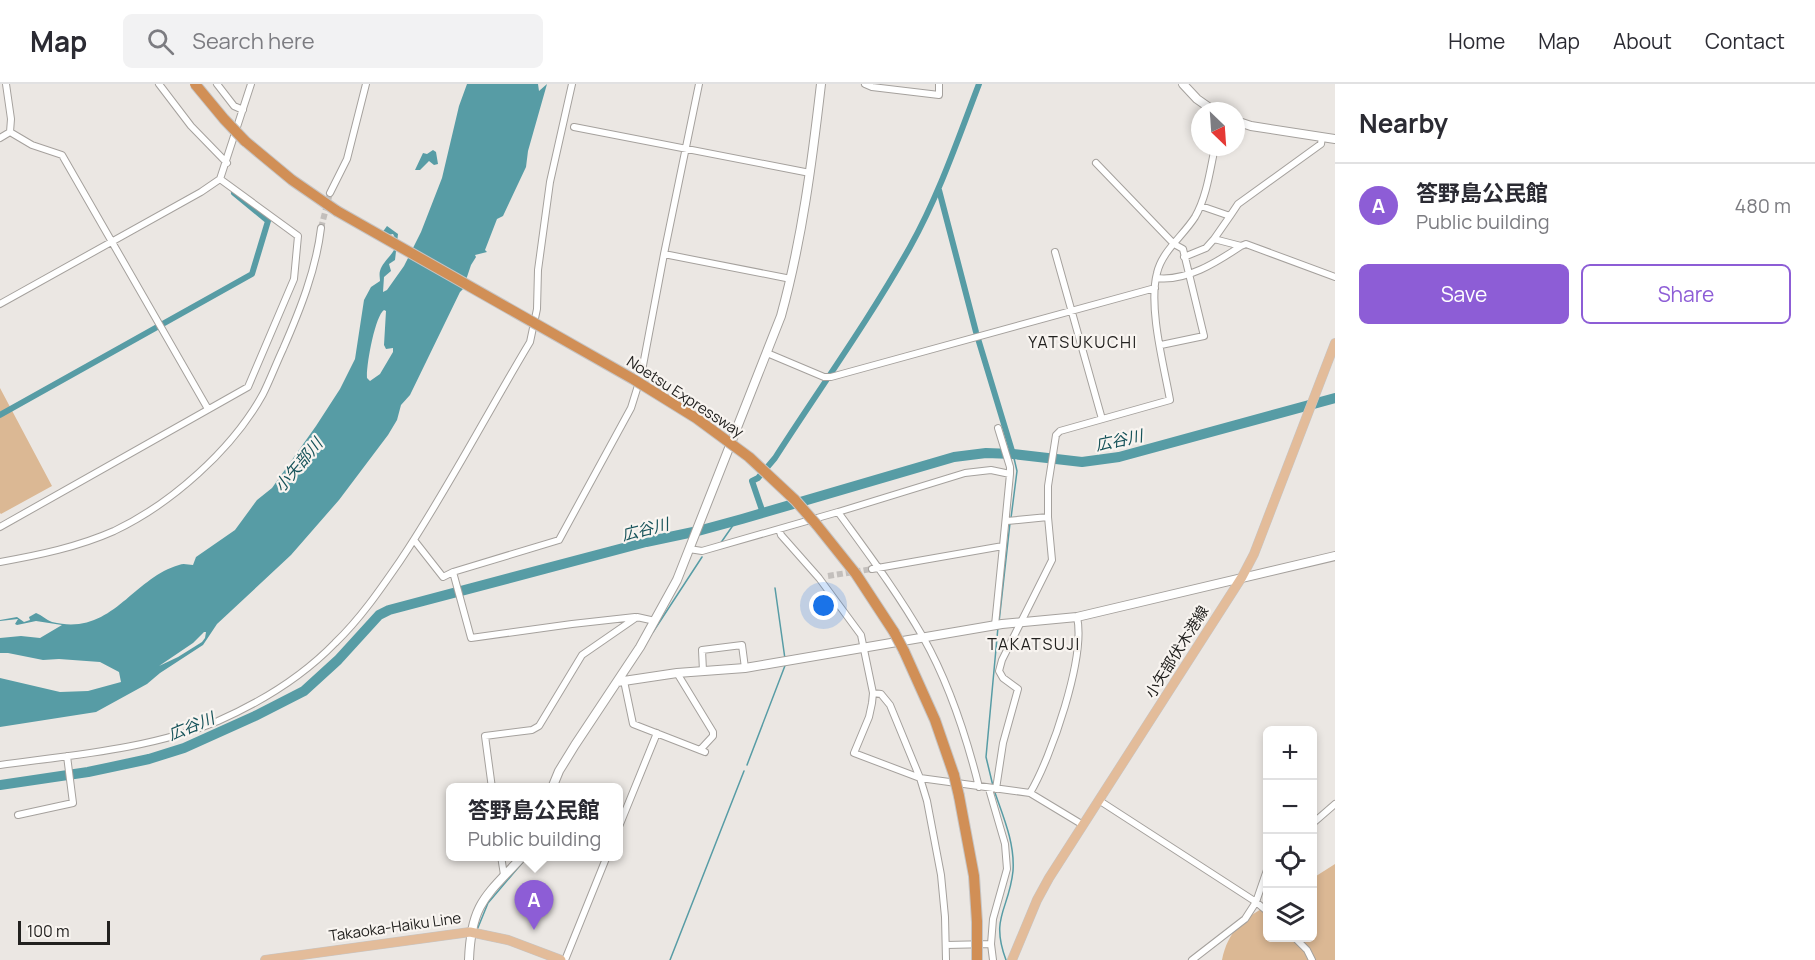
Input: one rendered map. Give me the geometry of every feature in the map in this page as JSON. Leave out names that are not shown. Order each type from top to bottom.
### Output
[{"type":"highway","name":"Noetsu Expressway","points":[[195,84],[245,141],[292,180],[338,211],[633,379],[688,413],[748,457],[773,479],[816,524],[856,574],[894,632],[935,720],[954,775],[969,843],[977,922],[977,960]]},
{"type":"main road","name":"小矢部伏木港線","points":[[1012,960],[1037,900],[1242,577],[1254,554],[1335,343]]},
{"type":"main road","name":"Takaoka-Haiku Line","points":[[265,960],[470,932],[508,940],[563,960]]},
{"type":"street","points":[[6,84],[11,119],[10,132]]},
{"type":"street","points":[[159,84],[191,126],[227,163]]},
{"type":"street","points":[[217,84],[234,106],[243,110]]},
{"type":"street","points":[[0,304],[201,192],[220,179],[251,84]]},
{"type":"street","points":[[330,194],[347,159],[366,84]]},
{"type":"street","points":[[0,765],[145,743],[218,721],[285,685],[336,643],[374,599],[414,540],[530,342],[537,309],[538,270],[550,182],[572,84]]},
{"type":"street","points":[[414,540],[442,577],[559,540],[631,408],[641,376],[699,84]]},
{"type":"street","points":[[555,783],[574,745],[621,681],[677,580],[767,353],[781,316],[791,279],[810,173],[821,84]]},
{"type":"street","points":[[865,84],[872,87],[939,95],[939,84]]},
{"type":"street","points":[[1183,84],[1201,102]]},
{"type":"street","points":[[1245,124],[1335,140]]},
{"type":"street","points":[[574,127],[810,173]]},
{"type":"street","points":[[0,138],[10,132]]},
{"type":"street","points":[[10,132],[32,145],[62,155],[208,409]]},
{"type":"street","points":[[1184,257],[1206,248],[1231,212],[1244,198],[1321,144],[1322,137]]},
{"type":"street","points":[[993,960],[991,944],[993,919],[1007,869],[1005,844],[992,789],[1018,689],[1003,678],[999,671],[1002,660],[1052,560],[1048,486],[1056,435],[1060,431],[1170,400],[1161,345],[1156,278],[1160,264],[1201,206],[1213,156]]},
{"type":"street","points":[[1096,163],[1174,244],[1183,249],[1204,336],[1161,345]]},
{"type":"street","points":[[0,527],[248,387],[294,279],[298,236],[220,179]]},
{"type":"street","points":[[1201,206],[1230,216]]},
{"type":"street","points":[[0,562],[46,554],[114,530],[176,493],[219,451],[240,427],[262,395],[296,321],[318,254],[321,228]]},
{"type":"street","points":[[1214,239],[1241,246]]},
{"type":"street","points":[[1156,278],[1179,278],[1213,265],[1246,244],[1335,277]]},
{"type":"street","points":[[1055,252],[1102,419]]},
{"type":"street","points":[[664,254],[791,279]]},
{"type":"street","points":[[767,353],[824,377],[831,377],[1155,288]]},
{"type":"street","points":[[998,428],[1008,458],[1010,474],[1010,521],[1004,546],[998,624]]},
{"type":"street","points":[[690,546],[702,551],[964,473],[991,470],[1010,474]]},
{"type":"street","points":[[838,512],[923,637],[966,738],[979,787]]},
{"type":"street","points":[[1010,521],[1048,517]]},
{"type":"street","points":[[779,529],[781,535],[819,578],[861,635],[873,693],[869,717],[854,753],[920,778],[1030,793],[1083,825]]},
{"type":"street","points":[[876,569],[1004,546]]},
{"type":"street","points":[[621,681],[677,673],[745,668],[998,624],[1077,617],[1335,556]]},
{"type":"street","points":[[453,572],[471,638],[637,617],[655,621]]},
{"type":"street","points":[[819,578],[828,576]]},
{"type":"street","points":[[491,783],[485,735],[532,730],[539,726],[582,655],[637,617]]},
{"type":"street","points":[[1030,793],[1050,754],[1073,677],[1079,626],[1077,617]]},
{"type":"street","points":[[703,671],[702,650],[742,645],[745,668]]},
{"type":"street","points":[[621,681],[633,724],[703,751],[713,736],[713,732],[677,673]]},
{"type":"street","points":[[873,693],[881,694],[890,705],[927,801],[941,875],[946,960]]},
{"type":"street","points":[[623,813],[657,733]]},
{"type":"street","points":[[18,815],[73,803],[67,756]]},
{"type":"street","points":[[1100,801],[1263,908]]},
{"type":"street","points":[[1317,820],[1335,804]]},
{"type":"street","points":[[502,861],[504,875]]},
{"type":"street","points":[[469,960],[470,932],[477,912],[485,896],[517,861]]},
{"type":"street","points":[[563,960],[605,861]]},
{"type":"street","points":[[1192,960],[1245,919],[1256,902],[1263,882]]},
{"type":"street","points":[[1299,942],[1307,950],[1312,960]]},
{"type":"street","points":[[946,945],[991,944]]},
{"type":"shaded area","points":[[0,388],[52,486],[1,514],[0,513]]},
{"type":"shaded area","points":[[1335,864],[1335,960],[1222,960],[1228,941],[1238,927],[1263,908],[1263,942],[1317,942],[1317,875]]},
{"type":"water","name":"小矢部川","points":[[467,84],[538,84],[539,91],[547,84],[528,151],[526,167],[503,216],[497,219],[485,250],[487,252],[475,255],[463,289],[410,395],[401,405],[397,420],[388,435],[339,500],[291,555],[217,624],[203,645],[147,684],[96,712],[0,727],[0,678],[60,692],[88,691],[121,682],[119,672],[100,662],[43,660],[0,653],[0,638],[21,636],[40,638],[62,625],[36,621],[17,625],[15,624],[18,619],[0,620],[17,617],[24,622],[30,620],[29,617],[36,613],[52,622],[73,624],[90,621],[106,614],[162,572],[181,564],[193,565],[196,557],[235,530],[257,500],[272,488],[340,389],[355,359],[364,300],[371,287],[380,281],[382,266],[396,245],[393,234],[379,237],[387,226],[398,234],[395,260],[389,264],[391,271],[384,277],[383,292],[387,290],[404,266],[421,232],[442,178],[459,106]],"holes":[[[384,310],[386,311],[384,345],[386,349],[393,348],[393,352],[380,374],[370,381],[367,378],[367,372],[374,331]],[[206,632],[205,638],[202,642],[159,666],[193,643]]]},
{"type":"water","points":[[433,150],[436,152],[438,164],[434,165],[429,161],[420,170],[415,170],[423,153],[427,154]]},
{"type":"waterway","points":[[763,513],[752,481],[758,478],[775,458],[861,327],[910,247],[939,187],[979,84]]},
{"type":"waterway","points":[[939,190],[976,332],[1013,454]]},
{"type":"waterway","points":[[0,415],[252,274],[268,221],[234,193]]},
{"type":"waterway","name":"広谷川","points":[[0,785],[88,772],[149,759],[184,748],[304,691],[338,660],[379,615],[389,610],[646,542],[698,531],[954,457],[986,453],[1013,454],[1082,462],[1119,457],[1335,398]]},
{"type":"waterway","points":[[1011,518],[1017,471],[1013,454]]},
{"type":"waterway","points":[[720,544],[736,521]]},
{"type":"waterway","points":[[999,622],[1010,523]]},
{"type":"waterway","points":[[653,632],[702,557]]},
{"type":"waterway","points":[[775,588],[785,659]]},
{"type":"waterway","points":[[993,786],[986,757],[998,627]]},
{"type":"waterway","points":[[747,765],[786,663]]},
{"type":"waterway","points":[[670,960],[744,771]]},
{"type":"waterway","points":[[994,790],[1008,830],[1013,861],[1011,884],[1000,923],[1006,960]]},
{"type":"waterway","points":[[477,930],[488,903],[522,863]]},
{"type":"tunnel","points":[[321,228],[330,193]]},
{"type":"tunnel","points":[[828,576],[872,569]]},
{"type":"place","name":"答野島公民館","points":[[534,930]]},
{"type":"district","name":"YATSUKUCHI","points":[[1083,342]]},
{"type":"district","name":"TAKATSUJI","points":[[1034,644]]}]
